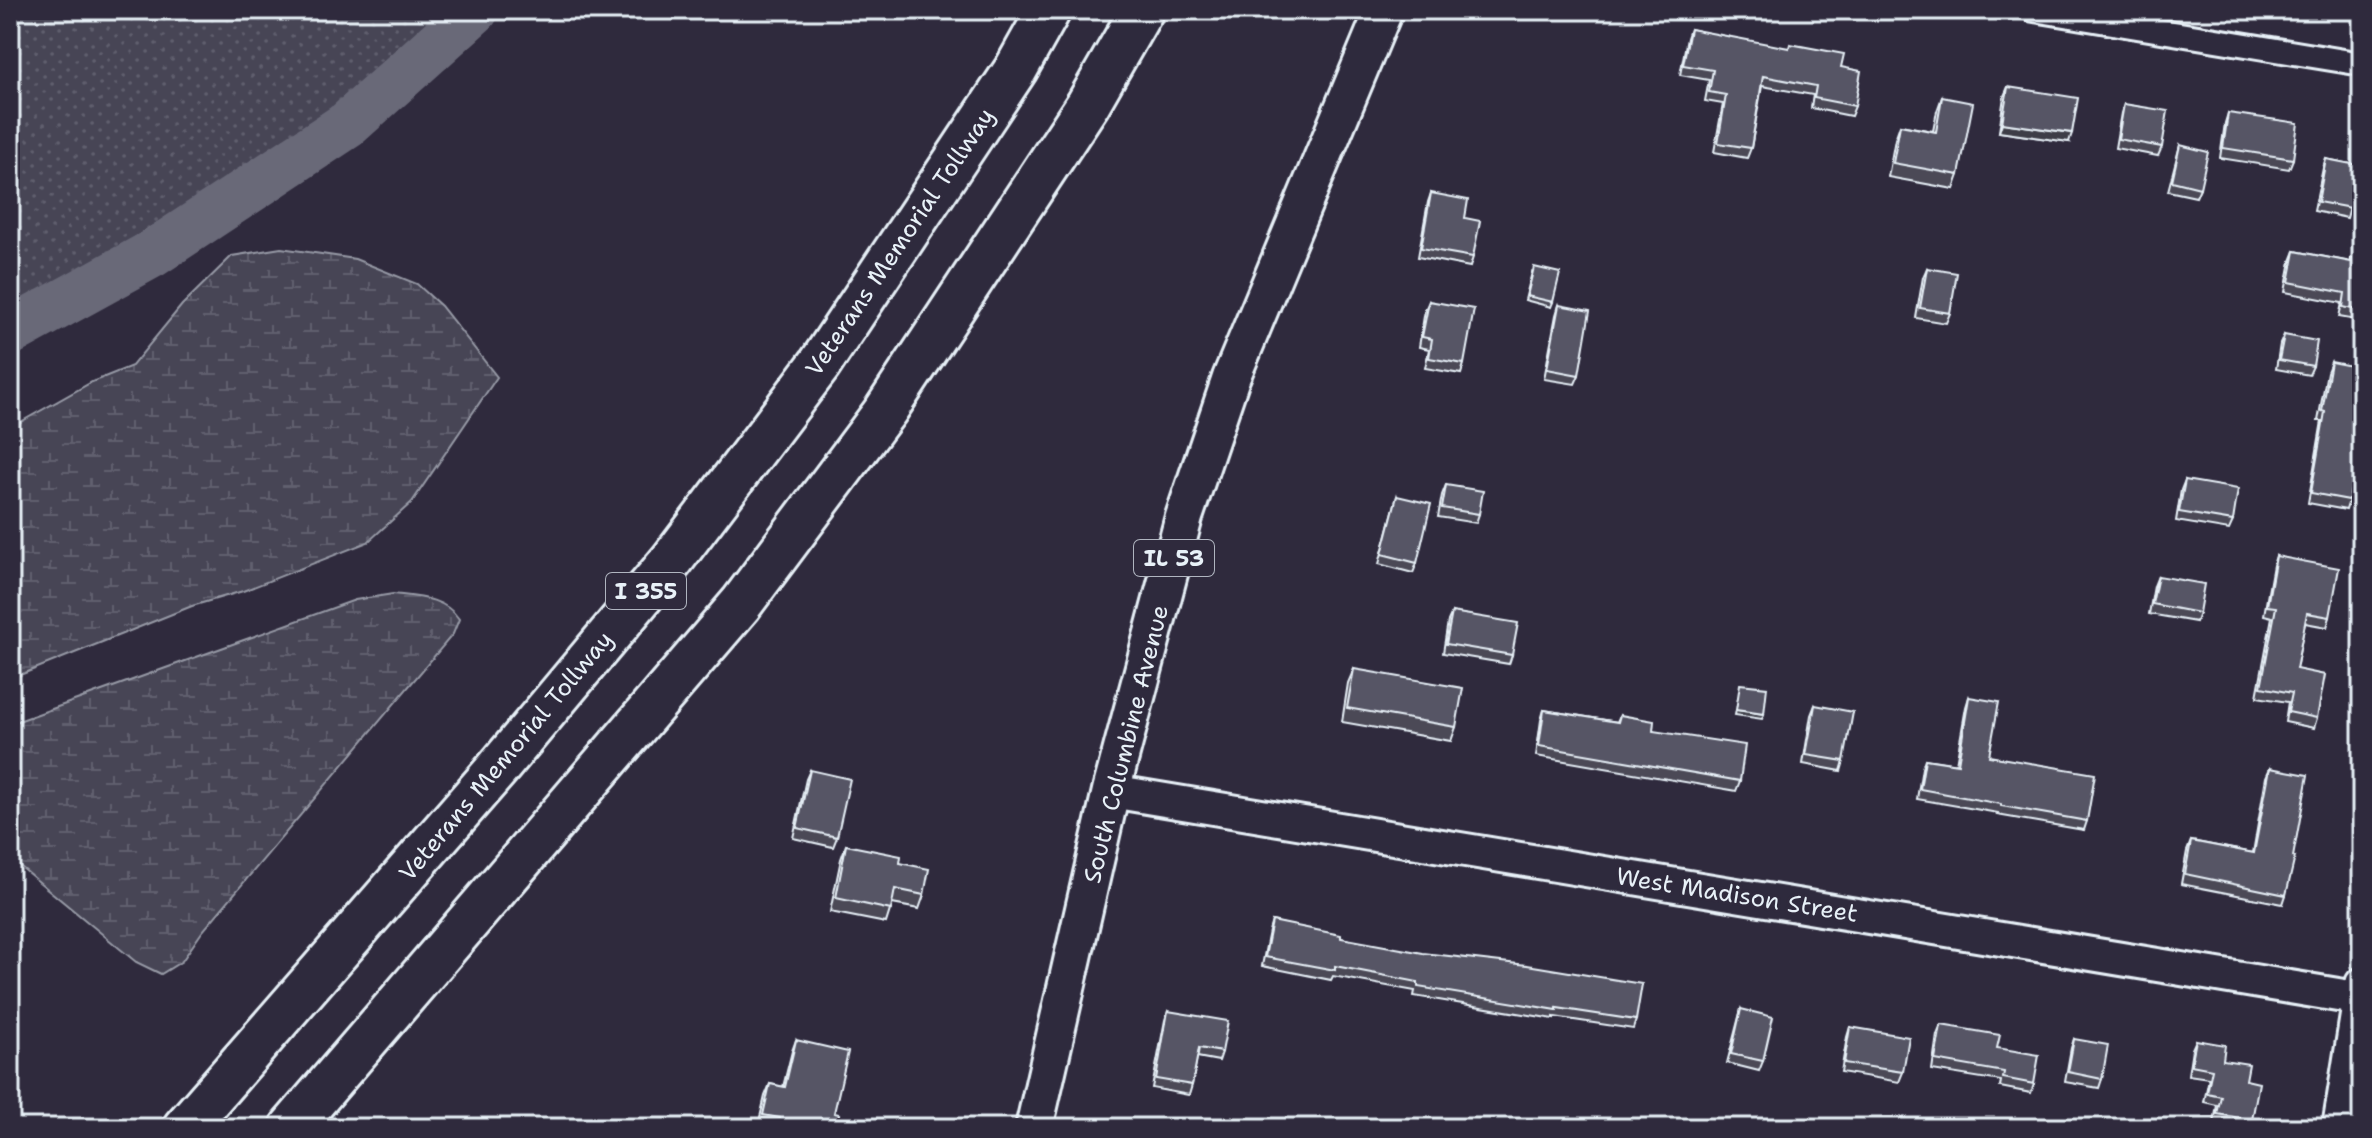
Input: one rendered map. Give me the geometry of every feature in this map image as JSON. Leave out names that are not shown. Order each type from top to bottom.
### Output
[{"type":"highway","name":"Veterans Memorial Tollway","points":[[184,1128],[498,768],[672,560],[820,364],[1016,69],[1049,10]]},
{"type":"highway","points":[[291,1128],[750,592],[886,410],[1088,104],[1142,10]]},
{"type":"main road","name":"South Columbine Avenue","points":[[1034,1128],[1111,791],[1184,517],[1231,378],[1384,10]]},
{"type":"street","points":[[2034,10],[2362,64]]},
{"type":"street","name":"West Madison Street","points":[[1111,791],[2361,994]]},
{"type":"street","points":[[2339,1128],[2361,994]]},
{"type":"green space","points":[[10,10],[448,10],[410,48],[289,142],[80,274],[10,308]]},
{"type":"green space","points":[[281,248],[355,259],[417,284],[441,306],[497,377],[412,502],[368,542],[243,591],[192,606],[10,679],[10,428],[92,382],[132,366],[182,305],[232,256]]},
{"type":"green space","points":[[393,594],[429,599],[446,606],[459,619],[453,634],[202,932],[182,961],[161,974],[136,962],[10,858],[10,724],[355,600]]},
{"type":"building","points":[[1690,29],[1789,48],[1790,44],[1844,54],[1841,67],[1861,71],[1855,106],[1814,98],[1816,86],[1763,76],[1751,148],[1718,143],[1726,95],[1709,92],[1713,70],[1683,65]]},
{"type":"building","points":[[2008,87],[2078,98],[2072,133],[2002,123]]},
{"type":"building","points":[[1942,97],[1973,103],[1959,175],[1893,163],[1900,125],[1936,132]]},
{"type":"building","points":[[2124,104],[2168,111],[2162,147],[2118,139]]},
{"type":"building","points":[[2228,113],[2298,123],[2293,159],[2223,148]]},
{"type":"building","points":[[2180,145],[2208,152],[2200,188],[2172,181]]},
{"type":"building","points":[[2326,159],[2362,166],[2362,191],[2354,190],[2351,208],[2318,202]]},
{"type":"building","points":[[1431,193],[1468,200],[1465,218],[1480,221],[1473,257],[1421,248]]},
{"type":"building","points":[[2295,251],[2351,262],[2351,258],[2362,260],[2362,311],[2343,307],[2345,293],[2289,282]]},
{"type":"building","points":[[1534,267],[1560,273],[1553,302],[1527,296]]},
{"type":"building","points":[[1927,268],[1957,273],[1950,313],[1920,308]]},
{"type":"building","points":[[1429,301],[1474,309],[1464,364],[1429,358],[1432,339],[1422,337]]},
{"type":"building","points":[[1559,305],[1590,311],[1579,375],[1547,369]]},
{"type":"building","points":[[2284,335],[2317,341],[2313,366],[2279,360]]},
{"type":"building","points":[[2331,362],[2362,368],[2362,405],[2354,450],[2358,451],[2349,500],[2311,493]]},
{"type":"building","points":[[2185,480],[2238,489],[2233,521],[2179,512]]},
{"type":"building","points":[[1446,485],[1483,491],[1479,514],[1442,508]]},
{"type":"building","points":[[1397,496],[1431,504],[1417,563],[1382,554]]},
{"type":"building","points":[[2276,556],[2339,568],[2330,617],[2307,613],[2296,669],[2325,675],[2317,718],[2288,712],[2292,693],[2261,687],[2276,607],[2267,606]]},
{"type":"building","points":[[2158,576],[2204,584],[2199,613],[2152,604]]},
{"type":"building","points":[[1452,612],[1518,623],[1512,655],[1446,644]]},
{"type":"building","points":[[1354,669],[1463,688],[1456,727],[1347,708]]},
{"type":"building","points":[[1740,684],[1767,687],[1764,714],[1736,710]]},
{"type":"building","points":[[1969,697],[1999,702],[1989,756],[2095,774],[2087,821],[1920,789],[1925,759],[1958,764]]},
{"type":"building","points":[[1815,705],[1853,712],[1844,761],[1806,755]]},
{"type":"building","points":[[1544,710],[1618,722],[1620,715],[1654,721],[1653,731],[1745,745],[1740,781],[1539,746]]},
{"type":"building","points":[[2270,768],[2308,775],[2286,895],[2185,874],[2191,841],[2254,853]]},
{"type":"building","points":[[810,770],[850,779],[837,837],[797,828]]},
{"type":"building","points":[[846,845],[901,856],[900,863],[929,869],[924,895],[895,889],[891,910],[836,898]]},
{"type":"building","points":[[1272,921],[1423,953],[1527,965],[1642,984],[1636,1020],[1418,987],[1418,982],[1335,966],[1335,970],[1265,957]]},
{"type":"building","points":[[1741,1009],[1773,1017],[1763,1061],[1731,1054]]},
{"type":"building","points":[[1168,1011],[1228,1021],[1222,1052],[1199,1048],[1192,1085],[1156,1079]]},
{"type":"building","points":[[1941,1025],[2000,1035],[1997,1048],[2039,1055],[2034,1084],[2003,1078],[2004,1072],[1935,1060]]},
{"type":"building","points":[[1850,1027],[1909,1037],[1903,1072],[1844,1063]]},
{"type":"building","points":[[2074,1039],[2108,1045],[2102,1079],[2068,1072]]},
{"type":"building","points":[[796,1040],[848,1052],[834,1113],[839,1114],[836,1128],[778,1128],[780,1118],[763,1115],[770,1084],[785,1087]]},
{"type":"building","points":[[2196,1040],[2225,1045],[2223,1060],[2249,1064],[2246,1080],[2259,1083],[2252,1120],[2217,1114],[2221,1096],[2207,1093],[2212,1069],[2191,1065]]},
{"type":"waterway","points":[[10,332],[152,254],[347,125],[475,10]]}]
